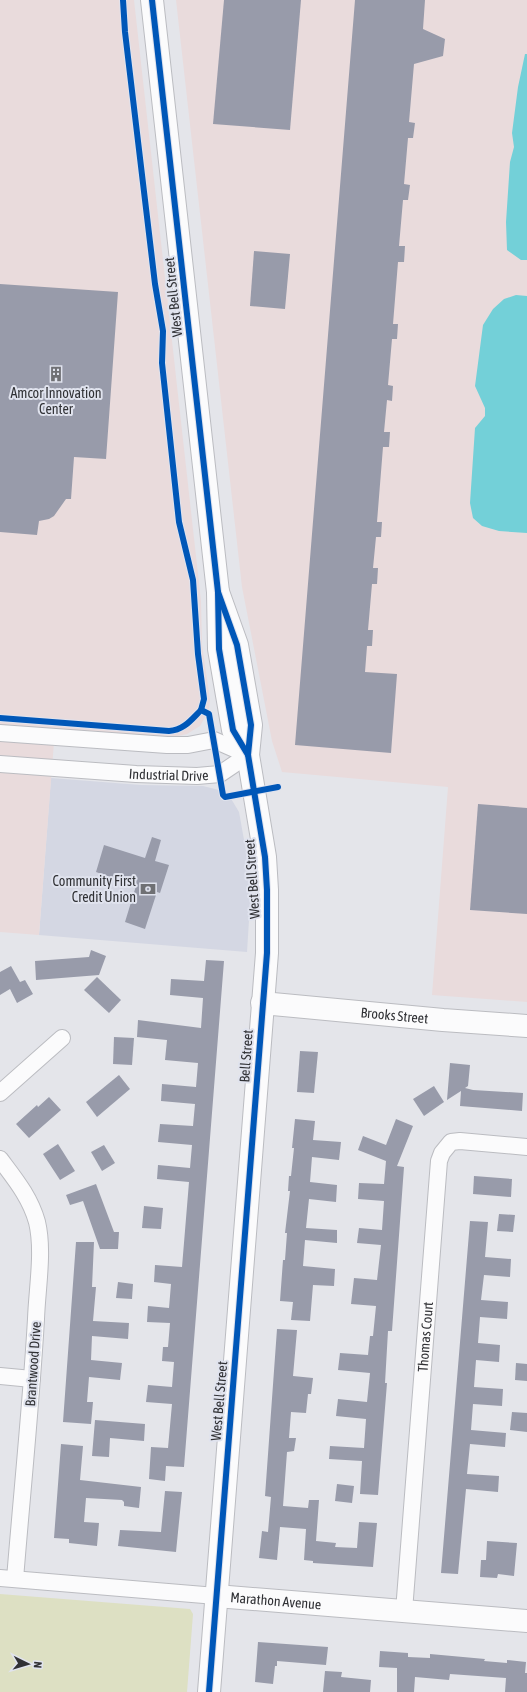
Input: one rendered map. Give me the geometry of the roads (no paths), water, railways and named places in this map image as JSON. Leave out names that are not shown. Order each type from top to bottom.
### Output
[{"type":"main road","name":"West Bell Street","points":[[152,0],[218,592],[219,649],[233,730],[248,755],[265,858],[267,884],[267,953],[262,1003]]},
{"type":"main road","name":"Brooks Street","points":[[262,1003],[527,1026]]},
{"type":"main road","name":"Bell Street","points":[[254,1111],[262,1003]]},
{"type":"main road","name":"West Bell Street","points":[[209,1692],[254,1111]]},
{"type":"main road","name":"Marathon Avenue","points":[[216,1596],[527,1621]]},
{"type":"street","name":"Industrial Drive","points":[[0,733],[167,746],[188,745],[214,740],[248,755]]},
{"type":"street","name":"Industrial Drive","points":[[0,764],[136,774],[197,776],[220,774],[248,755]]},
{"type":"street","points":[[0,1093],[62,1038]]},
{"type":"street","name":"Thomas Court","points":[[404,1611],[439,1161],[442,1153],[451,1142],[460,1141],[527,1146]]},
{"type":"street","name":"Brantwood Drive","points":[[0,1159],[29,1200],[37,1222],[40,1246],[32,1379],[7,1579]]},
{"type":"street","points":[[0,1376],[32,1379]]},
{"type":"street","name":"Marathon Avenue","points":[[7,1579],[216,1596]]},
{"type":"water","points":[[525,54],[527,54],[527,260],[521,260],[507,250],[506,222],[510,162],[514,147],[512,133],[518,87]]},
{"type":"water","points":[[516,295],[527,296],[527,533],[499,531],[482,526],[473,518],[470,503],[475,428],[485,416],[485,408],[475,386],[483,325],[493,309],[504,299]]},
{"type":"place","name":"Amcor Innovation Center","points":[[56,374]]},
{"type":"place","name":"Community First Credit Union","points":[[148,889]]}]
